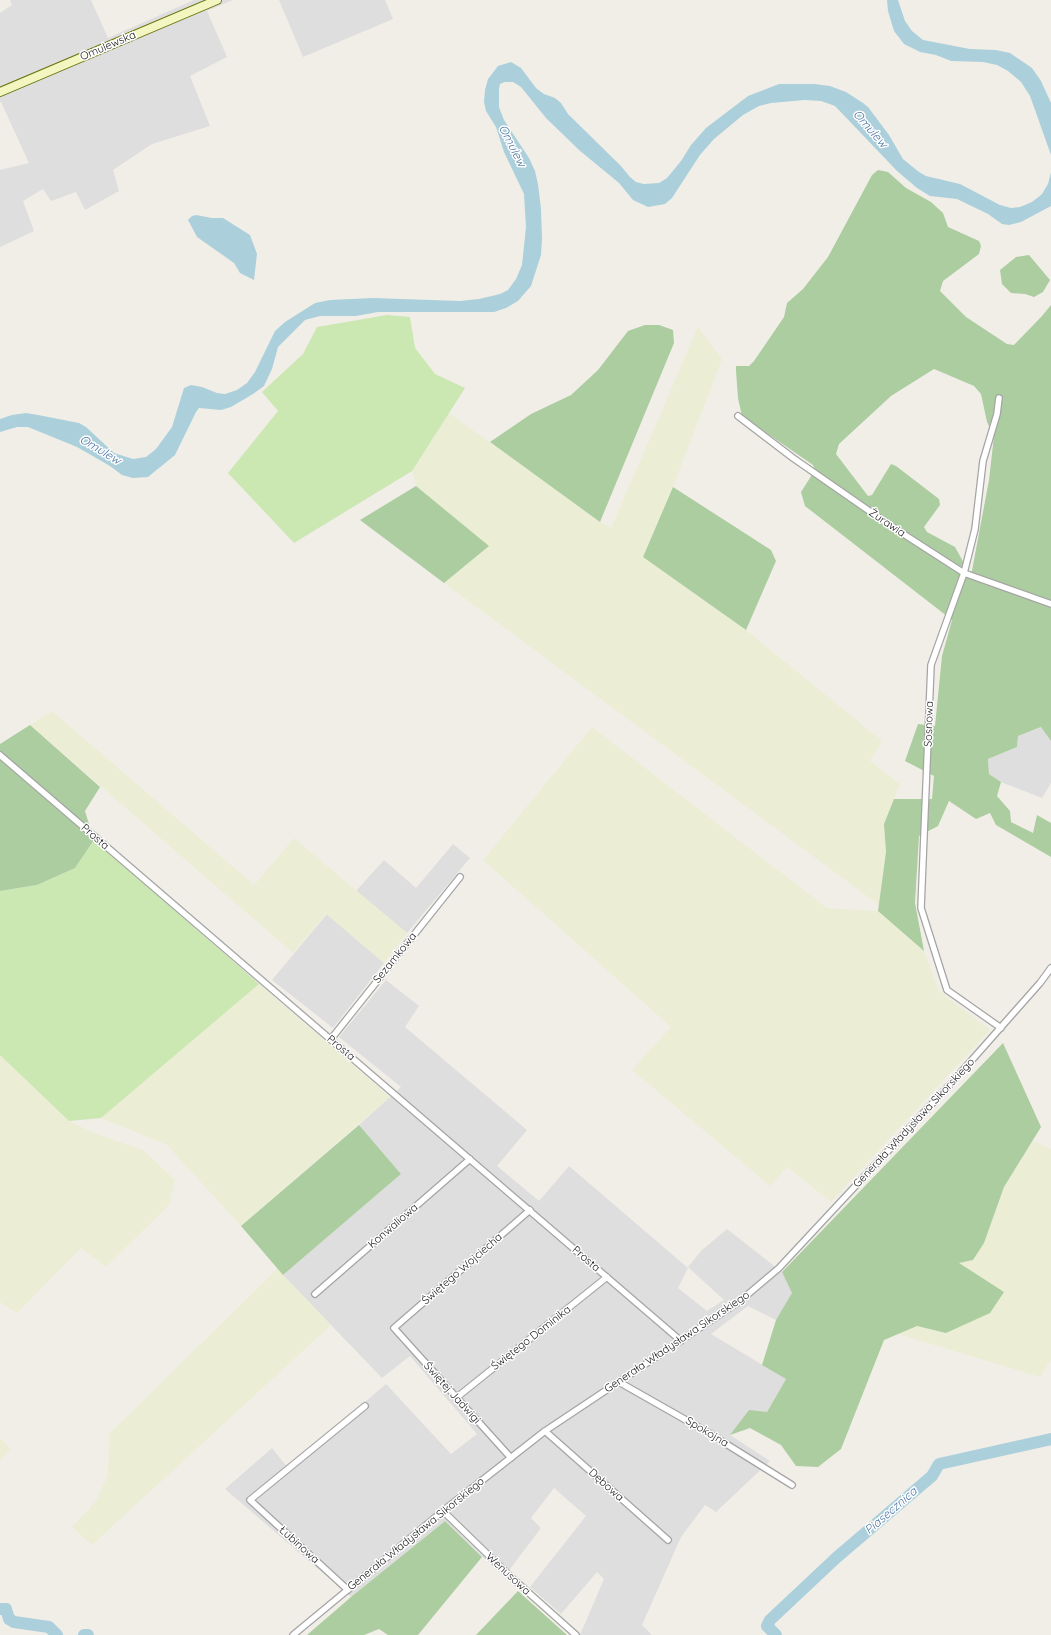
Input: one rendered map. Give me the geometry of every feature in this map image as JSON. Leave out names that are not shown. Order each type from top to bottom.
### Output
[{"type":"street","name":"Omulewska","points":[[0,92],[217,0]]},
{"type":"street","name":"Sosnowa","points":[[999,398],[997,414],[983,461],[975,529],[964,572],[931,665],[920,908],[947,990],[1001,1028]]},
{"type":"street","name":"Żurawia","points":[[738,416],[793,458],[888,524],[964,572],[1051,604]]},
{"type":"street","name":"Prosta","points":[[0,755],[681,1341]]},
{"type":"street","name":"Sezamkowa","points":[[331,1039],[460,877]]},
{"type":"street","name":"Generała Władysława Sikorskiego","points":[[293,1635],[443,1511],[545,1430],[740,1301],[779,1268],[956,1078],[1040,983],[1051,968]]},
{"type":"street","name":"Konwaliowa","points":[[315,1294],[470,1159]]},
{"type":"street","name":"Świętego Wojciecha","points":[[394,1328],[530,1210]]},
{"type":"street","name":"Świętego Dominika","points":[[456,1398],[607,1277]]},
{"type":"street","name":"Świętej Jadwigi","points":[[394,1328],[511,1458]]},
{"type":"street","name":"Spokojna","points":[[619,1382],[707,1432],[792,1485]]},
{"type":"street","name":"Łubinowa","points":[[348,1590],[250,1500],[365,1406]]},
{"type":"street","name":"Dębowa","points":[[545,1430],[668,1540]]},
{"type":"street","name":"Wenusowa","points":[[443,1511],[511,1577],[576,1635]]},
{"type":"shaded area","points":[[10,0],[91,0],[108,38],[194,0],[233,0],[207,11],[227,57],[190,76],[210,126],[152,144],[113,170],[119,191],[85,210],[76,192],[51,201],[43,189],[23,201],[34,231],[0,247],[0,170],[29,163],[0,102],[0,13],[12,5]]},
{"type":"shaded area","points":[[279,0],[385,0],[393,19],[303,57]]},
{"type":"shaded area","points":[[1042,727],[1051,741],[1051,783],[1042,798],[1001,782],[989,774],[988,759],[1017,747],[1018,736]]},
{"type":"shaded area","points":[[453,844],[470,858],[407,933],[356,891],[384,860],[416,888]]},
{"type":"shaded area","points":[[327,914],[384,963],[333,1028],[272,980]]},
{"type":"shaded area","points":[[386,980],[419,1006],[405,1027],[527,1130],[497,1166],[539,1201],[569,1166],[688,1268],[678,1288],[707,1311],[724,1300],[688,1267],[702,1250],[727,1229],[782,1272],[793,1293],[776,1320],[748,1306],[711,1334],[786,1379],[767,1412],[730,1435],[770,1461],[716,1512],[705,1505],[681,1537],[642,1625],[652,1635],[580,1635],[604,1579],[597,1572],[561,1614],[530,1587],[586,1516],[554,1488],[531,1518],[541,1528],[504,1577],[445,1521],[351,1597],[225,1489],[272,1448],[288,1468],[386,1384],[451,1454],[477,1434],[410,1356],[382,1378],[283,1275],[401,1174],[359,1125],[401,1087],[339,1037]]},
{"type":"green space","points":[[878,170],[888,172],[906,188],[931,202],[943,213],[948,227],[979,241],[981,246],[979,254],[943,281],[940,291],[966,317],[1007,344],[1014,345],[1051,305],[1051,741],[1041,727],[1018,736],[1017,747],[988,759],[989,774],[1001,782],[997,796],[1010,811],[1011,822],[1033,833],[1037,815],[1051,823],[1051,857],[996,825],[990,813],[976,819],[949,801],[938,826],[919,836],[915,903],[924,951],[878,911],[886,852],[884,824],[894,799],[932,799],[934,776],[905,761],[918,724],[935,726],[942,656],[952,620],[805,506],[801,492],[815,470],[813,465],[742,416],[738,398],[736,371],[736,366],[749,366],[754,361],[784,317],[787,303],[803,289],[828,257],[872,175]],"holes":[[[934,369],[974,386],[981,394],[987,422],[994,436],[989,480],[971,576],[955,547],[927,532],[924,527],[940,505],[939,499],[896,466],[891,464],[872,495],[868,496],[836,454],[839,444],[891,396]]]},
{"type":"green space","points":[[1029,255],[1050,280],[1043,292],[1034,297],[1025,294],[1011,293],[1002,284],[1000,270],[1016,257]]},
{"type":"green space","points":[[387,315],[410,317],[415,348],[435,374],[465,388],[412,471],[294,543],[228,473],[278,411],[262,392],[303,354],[317,327]]},
{"type":"green space","points":[[645,325],[659,325],[673,330],[674,343],[600,522],[490,442],[531,414],[571,395],[598,370],[628,331]]},
{"type":"green space","points":[[698,327],[722,359],[673,487],[643,557],[746,630],[882,741],[870,761],[900,784],[884,824],[886,852],[879,905],[444,583],[489,546],[416,486],[412,471],[449,413],[600,522],[611,528]]},
{"type":"green space","points":[[416,486],[489,546],[444,583],[360,520]]},
{"type":"green space","points":[[673,487],[771,550],[776,561],[746,630],[643,557]]},
{"type":"green space","points":[[52,711],[254,885],[294,838],[407,933],[384,963],[326,914],[293,953],[30,725]]},
{"type":"green space","points":[[30,725],[100,787],[85,811],[94,840],[75,868],[37,885],[0,891],[0,744]]},
{"type":"green space","points":[[592,727],[827,908],[878,911],[924,951],[939,991],[990,1030],[831,1202],[787,1167],[770,1186],[632,1070],[671,1027],[483,860]]},
{"type":"green space","points":[[94,840],[259,984],[101,1118],[69,1121],[0,1055],[0,891],[37,885],[75,868]]},
{"type":"green space","points":[[259,984],[390,1097],[241,1226],[167,1145],[101,1118]]},
{"type":"green space","points":[[1003,1043],[1041,1127],[1004,1187],[984,1243],[973,1260],[959,1263],[1004,1292],[990,1313],[946,1333],[917,1326],[884,1340],[841,1449],[818,1467],[796,1466],[781,1445],[750,1428],[730,1435],[749,1410],[767,1412],[786,1379],[762,1365],[776,1320],[792,1293],[782,1272]]},
{"type":"green space","points":[[0,1055],[69,1121],[99,1135],[143,1150],[175,1180],[169,1205],[106,1267],[81,1248],[17,1313],[0,1302]]},
{"type":"green space","points":[[359,1125],[401,1174],[283,1275],[241,1226]]},
{"type":"green space","points":[[1033,1141],[1051,1149],[1051,1360],[1040,1377],[898,1334],[917,1326],[946,1333],[959,1263],[973,1260],[984,1243],[1004,1187]]},
{"type":"green space","points":[[277,1269],[331,1325],[92,1545],[72,1527],[96,1501],[108,1475],[109,1434]]},
{"type":"green space","points":[[0,1438],[11,1449],[0,1460]]},
{"type":"green space","points":[[445,1521],[482,1557],[418,1635],[388,1635],[379,1629],[364,1635],[307,1635],[351,1597]]},
{"type":"green space","points":[[518,1591],[567,1635],[476,1635]]},
{"type":"water","points":[[887,0],[898,0],[905,21],[912,31],[923,40],[970,49],[996,50],[1010,53],[1032,68],[1041,81],[1051,103],[1051,155],[1030,96],[1021,82],[1008,71],[997,65],[983,62],[951,61],[936,55],[920,52],[904,44],[894,31],[888,11]]},
{"type":"water","name":"Omulew","points":[[511,62],[521,68],[536,88],[544,94],[555,98],[561,103],[568,114],[636,182],[644,184],[659,183],[667,178],[681,161],[691,145],[706,128],[748,96],[779,84],[815,84],[830,86],[846,92],[868,107],[889,135],[903,159],[926,176],[960,184],[1000,205],[1011,208],[1020,207],[1032,202],[1042,194],[1048,184],[1051,172],[1051,206],[1021,222],[1009,225],[1002,224],[988,214],[957,199],[930,196],[917,188],[897,171],[835,106],[821,101],[805,100],[771,103],[759,106],[743,115],[714,139],[700,155],[672,198],[665,204],[648,207],[633,200],[619,183],[579,150],[546,118],[521,87],[513,82],[505,82],[500,84],[499,107],[504,120],[529,158],[535,171],[541,209],[541,255],[531,286],[518,301],[506,308],[494,312],[378,312],[356,316],[320,316],[305,320],[278,347],[272,369],[264,386],[231,407],[221,410],[199,408],[175,455],[148,477],[133,478],[122,475],[110,466],[77,447],[28,427],[17,427],[0,432],[0,419],[26,413],[38,415],[79,423],[86,427],[114,453],[133,459],[146,457],[156,449],[172,427],[184,388],[191,385],[225,394],[237,390],[247,383],[255,372],[275,331],[285,322],[315,303],[330,300],[373,298],[460,301],[479,299],[500,294],[508,290],[516,279],[522,265],[526,227],[524,194],[504,152],[496,127],[486,111],[484,102],[488,79],[498,66]]},
{"type":"water","points":[[196,215],[212,218],[223,218],[250,235],[257,254],[254,280],[240,273],[234,263],[197,237],[188,220],[192,216]]},
{"type":"waterway","name":"Piasecznica","points":[[776,1635],[767,1626],[770,1620],[836,1558],[932,1476],[939,1464],[1051,1439]]},
{"type":"waterway","name":"Piasecznica","points":[[0,1609],[6,1609],[9,1619],[14,1622],[49,1627],[57,1635]]}]
